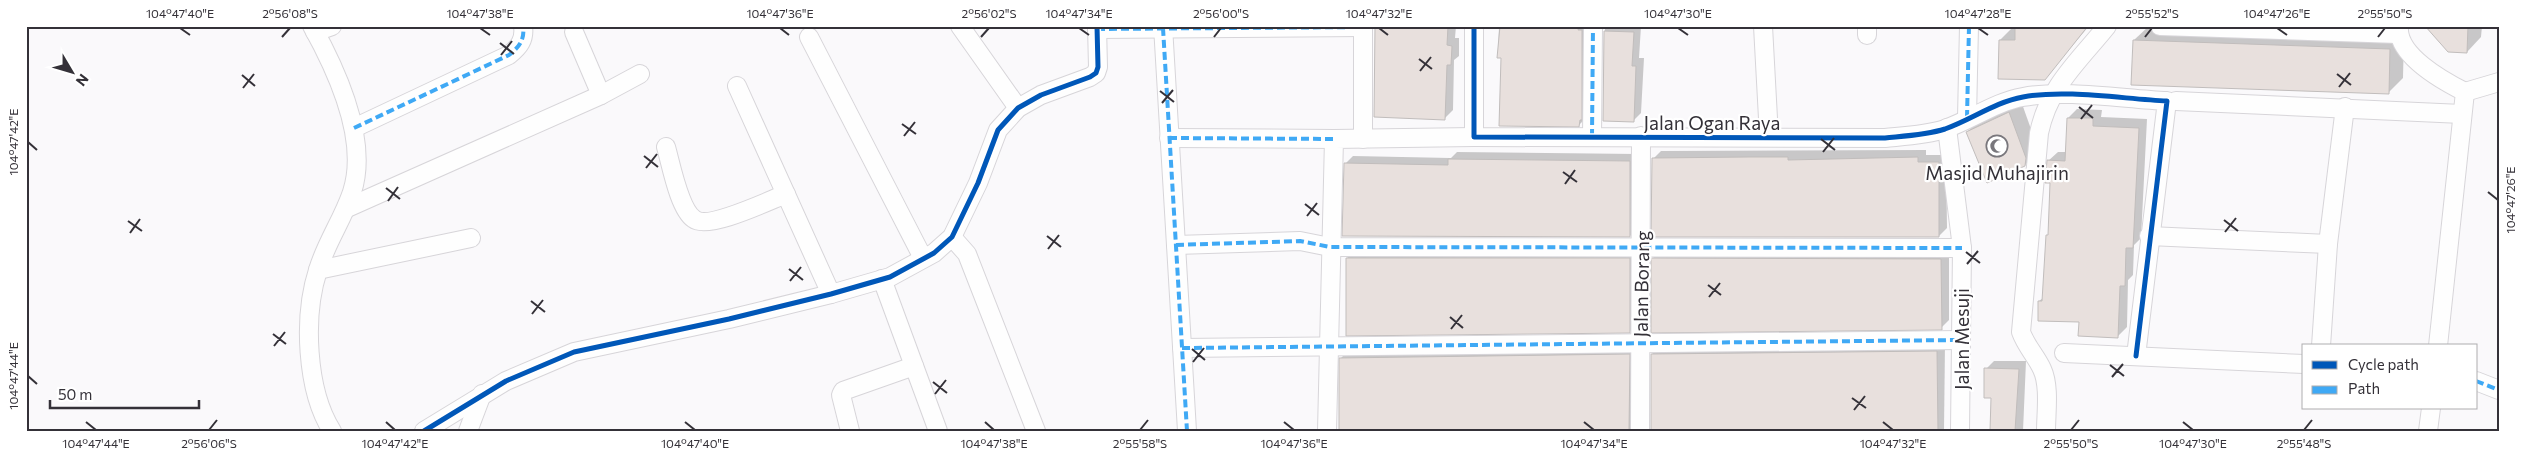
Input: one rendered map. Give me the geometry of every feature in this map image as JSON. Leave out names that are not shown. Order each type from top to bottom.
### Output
[{"type":"street","points":[[332,26],[314,29],[333,68],[354,128],[357,170],[356,181],[347,208],[318,270],[310,325],[310,369],[320,407],[332,431]]},
{"type":"street","points":[[354,128],[509,55],[518,47],[524,36],[523,26]]},
{"type":"street","points":[[960,26],[1018,108]]},
{"type":"street","points":[[1474,26],[1474,137]]},
{"type":"street","points":[[1592,136],[1593,26]]},
{"type":"street","points":[[1763,26],[1769,137]]},
{"type":"street","points":[[1967,118],[1970,26]]},
{"type":"street","points":[[2046,431],[2045,379],[2042,369],[2024,342],[2021,332],[2039,133],[2044,111],[2052,95],[2106,26]]},
{"type":"street","points":[[2160,26],[2399,30],[2416,60],[2430,72],[2465,92],[2499,82]]},
{"type":"street","points":[[1163,27],[1186,431]]},
{"type":"street","points":[[424,431],[482,394],[522,373],[574,352],[831,294],[882,279],[934,253],[952,237],[978,183],[998,130],[1018,108],[1041,94],[1090,77],[1096,72],[1098,67],[1097,28],[1363,27],[1363,139]]},
{"type":"street","points":[[574,32],[601,95]]},
{"type":"street","points":[[809,37],[923,258]]},
{"type":"street","points":[[347,208],[601,95],[640,74]]},
{"type":"street","points":[[737,86],[831,294]]},
{"type":"street","points":[[2438,344],[2465,92]]},
{"type":"street","name":"Jalan Ogan Raya","points":[[1169,138],[1363,139],[1641,136],[1885,138],[1925,134],[1947,128],[2021,97],[2052,95],[2167,101],[2149,236]]},
{"type":"street","points":[[2176,102],[2345,107],[2462,114]]},
{"type":"street","points":[[2321,344],[2328,244],[2345,107]]},
{"type":"street","name":"Jalan Mesuji","points":[[1947,128],[1962,248],[1960,431]]},
{"type":"street","name":"Jalan Borang","points":[[1640,431],[1641,136]]},
{"type":"street","points":[[1327,431],[1334,139]]},
{"type":"street","points":[[666,147],[684,208],[693,219],[702,222],[715,221],[786,194]]},
{"type":"street","points":[[2136,356],[2149,236],[2328,244]]},
{"type":"street","points":[[952,237],[966,254],[1036,431]]},
{"type":"street","points":[[318,270],[471,238]]},
{"type":"street","points":[[1176,245],[1300,241],[1330,247],[1962,248]]},
{"type":"street","points":[[882,279],[938,431]]},
{"type":"street","points":[[1182,348],[1329,344],[1961,340]]},
{"type":"street","points":[[2064,353],[2302,364]]},
{"type":"street","points":[[850,431],[841,395],[844,391],[914,366]]},
{"type":"street","points":[[2478,383],[2499,390]]},
{"type":"street","points":[[468,431],[482,394]]},
{"type":"street","points":[[2428,431],[2431,410]]},
{"type":"building","points":[[1375,26],[1448,26],[1447,45],[1452,46],[1451,65],[1447,65],[1445,120],[1374,117]]},
{"type":"building","points":[[1500,26],[1579,26],[1578,30],[1582,30],[1582,120],[1580,120],[1579,127],[1499,126],[1501,58],[1497,58]]},
{"type":"building","points":[[2015,26],[2088,26],[2045,80],[1998,79],[1999,40],[2015,40]]},
{"type":"building","points":[[2425,26],[2468,26],[2467,53],[2448,52]]},
{"type":"building","points":[[1604,31],[1634,32],[1632,66],[1636,66],[1634,122],[1603,121]]},
{"type":"building","points":[[2133,40],[2390,49],[2389,94],[2131,85]]},
{"type":"building","name":"Masjid Muhajirin","points":[[2009,112],[2026,158],[2025,166],[1987,183],[1966,132]]},
{"type":"building","points":[[2067,118],[2093,118],[2093,126],[2139,128],[2133,248],[2126,248],[2125,286],[2120,286],[2118,338],[2078,336],[2079,322],[2038,321],[2038,301],[2042,301],[2046,235],[2048,235],[2050,183],[2045,183],[2047,160],[2065,161]]},
{"type":"building","points":[[1788,157],[1788,160],[1918,157],[1918,162],[1939,162],[1939,237],[1651,237],[1652,158]]},
{"type":"building","points":[[1448,159],[1630,161],[1630,237],[1342,236],[1344,163],[1448,165]]},
{"type":"building","points":[[1346,258],[1630,258],[1630,333],[1346,336]]},
{"type":"building","points":[[1651,258],[1941,259],[1942,330],[1651,333]]},
{"type":"building","points":[[1937,351],[1938,431],[1651,431],[1651,354]]},
{"type":"building","points":[[1630,354],[1629,431],[1339,431],[1339,358]]},
{"type":"building","points":[[1984,368],[2019,369],[2015,431],[1990,431],[1991,398],[1984,398]]},
{"type":"marked path","points":[[354,128],[509,55],[520,43],[523,35],[523,26]]},
{"type":"marked path","points":[[1592,137],[1593,26]]},
{"type":"marked path","points":[[1967,118],[1969,26]]},
{"type":"marked path","points":[[1097,29],[1363,27]]},
{"type":"marked path","points":[[1163,28],[1187,431]]},
{"type":"marked path","points":[[1169,138],[1334,139]]},
{"type":"marked path","points":[[1176,245],[1300,241],[1330,247],[1962,248]]},
{"type":"marked path","points":[[1182,348],[1961,340]]},
{"type":"marked path","points":[[2478,382],[2499,390]]},
{"type":"cycle path","points":[[424,431],[506,381],[574,352],[729,319],[831,294],[890,277],[934,253],[952,237],[978,183],[998,130],[1018,108],[1041,95],[1096,73],[1098,67],[1097,26]]},
{"type":"cycle path","points":[[1474,26],[1474,137],[1885,138],[1945,129],[1993,107],[2023,97],[2075,94],[2167,101],[2136,356]]},
{"type":"place","name":"Masjid Muhajirin","points":[[1997,146]]}]
